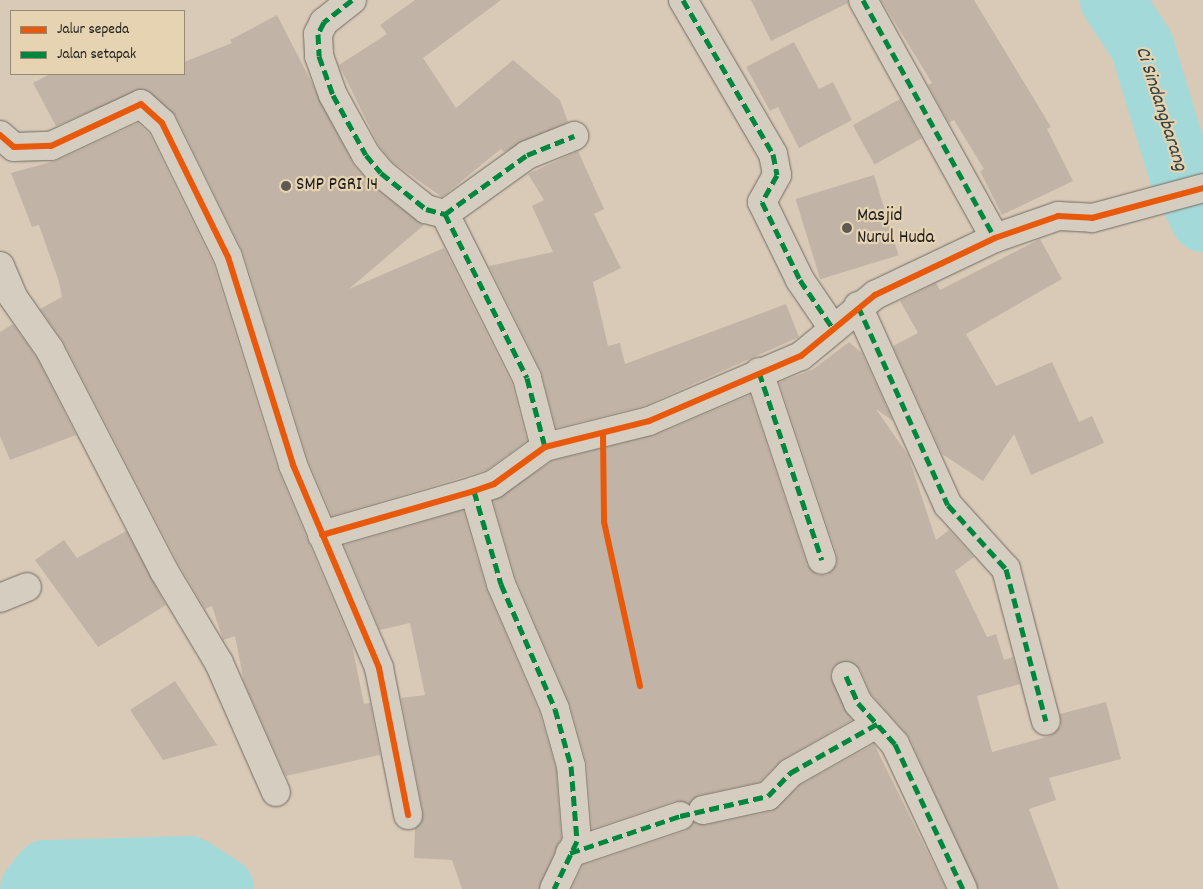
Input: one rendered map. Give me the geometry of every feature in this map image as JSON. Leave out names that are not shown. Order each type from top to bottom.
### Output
[{"type":"street","points":[[352,0],[324,22],[318,34],[319,56],[333,95],[366,155],[382,173],[426,209],[446,214],[527,378],[545,447]]},
{"type":"street","points":[[684,0],[773,154],[777,175],[762,202],[800,280],[832,327]]},
{"type":"street","points":[[863,0],[994,238]]},
{"type":"street","points":[[0,135],[14,147],[51,146],[141,104],[162,123],[228,257],[293,465],[384,684],[408,815]]},
{"type":"street","points":[[446,214],[527,154],[574,136]]},
{"type":"street","points":[[322,535],[494,484],[545,447],[648,421],[759,372],[801,356],[858,306],[994,238],[1058,216],[1092,218],[1203,188]]},
{"type":"street","points":[[0,266],[14,297],[59,366],[164,572],[219,663],[276,792]]},
{"type":"street","points":[[858,306],[948,505],[1006,569],[1046,721]]},
{"type":"street","points":[[759,372],[822,560]]},
{"type":"street","points":[[474,491],[501,584],[555,709],[571,766],[577,834],[554,889]]},
{"type":"street","points":[[0,598],[27,587]]},
{"type":"street","points":[[846,676],[858,703],[895,744],[963,889]]},
{"type":"street","points":[[570,853],[692,813],[768,796],[790,774],[877,724]]},
{"type":"building","points":[[415,0],[501,0],[423,58],[456,108],[513,60],[560,100],[568,122],[504,152],[501,149],[442,197],[392,162],[379,146],[339,65],[387,34],[380,25]]},
{"type":"building","points":[[751,0],[847,0],[848,3],[771,41]]},
{"type":"building","points":[[881,0],[974,0],[1051,127],[1047,129],[1073,181],[1002,215],[980,171],[984,169],[954,120],[949,123],[928,85],[932,83]]},
{"type":"building","points":[[277,15],[354,165],[371,185],[424,225],[349,289],[444,248],[512,384],[527,441],[487,470],[332,516],[308,460],[243,252],[176,116],[143,89],[56,126],[33,83],[48,75],[185,75],[185,62],[232,43],[230,40]]},
{"type":"building","points":[[794,42],[819,89],[833,82],[852,120],[799,148],[778,107],[770,111],[746,67]]},
{"type":"building","points":[[900,99],[922,138],[875,165],[853,125]]},
{"type":"building","points":[[138,123],[149,133],[213,263],[278,470],[352,645],[364,704],[370,703],[380,755],[286,776],[244,682],[235,636],[223,640],[212,606],[205,609],[178,563],[64,343],[40,309],[62,297],[59,282],[39,225],[32,227],[11,173],[58,160]]},
{"type":"building","points":[[578,151],[604,209],[594,214],[621,268],[593,282],[608,346],[620,343],[625,364],[786,304],[799,337],[644,406],[556,428],[541,371],[489,266],[553,252],[532,206],[544,200],[528,174]]},
{"type":"building","name":"Masjid Nurul Huda","points":[[874,175],[899,255],[820,279],[796,199]]},
{"type":"building","points":[[1040,239],[1062,279],[966,334],[996,386],[1052,362],[1079,422],[1092,416],[1104,443],[1031,475],[1014,434],[983,481],[942,454],[893,346],[918,333],[900,301],[936,283],[940,290]]},
{"type":"building","points":[[13,324],[37,358],[76,435],[10,460],[0,436],[0,332]]},
{"type":"building","points":[[849,342],[862,353],[893,421],[876,409],[908,455],[936,540],[949,530],[974,557],[955,571],[987,637],[996,634],[1004,660],[1013,657],[1020,684],[977,696],[992,752],[1050,736],[1061,726],[1060,714],[1106,702],[1121,759],[1049,778],[1056,800],[1029,809],[1059,889],[978,889],[909,737],[871,694],[860,669],[848,661],[834,666],[830,675],[852,720],[782,760],[760,782],[700,795],[689,804],[675,801],[592,829],[587,765],[570,705],[516,579],[493,501],[552,461],[655,435],[750,395],[807,565],[818,575],[827,575],[837,564],[837,555],[779,382],[812,370]]},
{"type":"building","points":[[463,510],[486,588],[540,714],[556,769],[561,838],[539,889],[462,889],[452,860],[414,858],[415,828],[423,812],[401,698],[425,695],[410,623],[380,630],[344,545]]},
{"type":"building","points":[[126,531],[166,605],[98,647],[35,560],[64,540],[77,558]]},
{"type":"building","points":[[175,681],[217,745],[163,760],[130,710]]},
{"type":"building","points":[[874,744],[946,889],[571,889],[583,865],[685,831],[694,822],[706,825],[772,811],[800,785]]},
{"type":"waterway","name":"Ci Sindangbarang","points":[[1112,0],[1142,46],[1182,178],[1203,220]]},
{"type":"waterway","name":"Ci Sindangbarang","points":[[32,889],[46,872],[189,868],[222,889]]},
{"type":"marked path","points":[[352,0],[324,22],[318,34],[319,56],[333,95],[366,155],[381,173],[426,209],[445,214],[527,378],[545,447]]},
{"type":"marked path","points":[[683,0],[773,154],[777,175],[762,202],[800,280],[832,327]]},
{"type":"marked path","points":[[863,0],[995,238]]},
{"type":"marked path","points":[[445,214],[527,155],[574,136]]},
{"type":"marked path","points":[[858,306],[948,505],[1006,569],[1046,721]]},
{"type":"marked path","points":[[759,372],[822,560]]},
{"type":"marked path","points":[[474,491],[501,584],[555,709],[571,766],[577,841],[554,889]]},
{"type":"marked path","points":[[846,676],[858,703],[895,744],[963,889]]},
{"type":"marked path","points":[[570,853],[680,816],[768,796],[790,773],[877,724]]},
{"type":"cycle path","points":[[0,135],[14,147],[51,146],[141,104],[162,123],[228,257],[293,465],[379,668],[408,815]]},
{"type":"cycle path","points":[[322,535],[494,484],[545,447],[649,421],[801,356],[875,295],[995,238],[1058,216],[1092,218],[1203,188]]},
{"type":"cycle path","points":[[603,435],[604,522],[640,686]]},
{"type":"place","name":"SMP PGRI 14","points":[[286,186]]},
{"type":"place","name":"Masjid Nurul Huda","points":[[847,228]]}]
